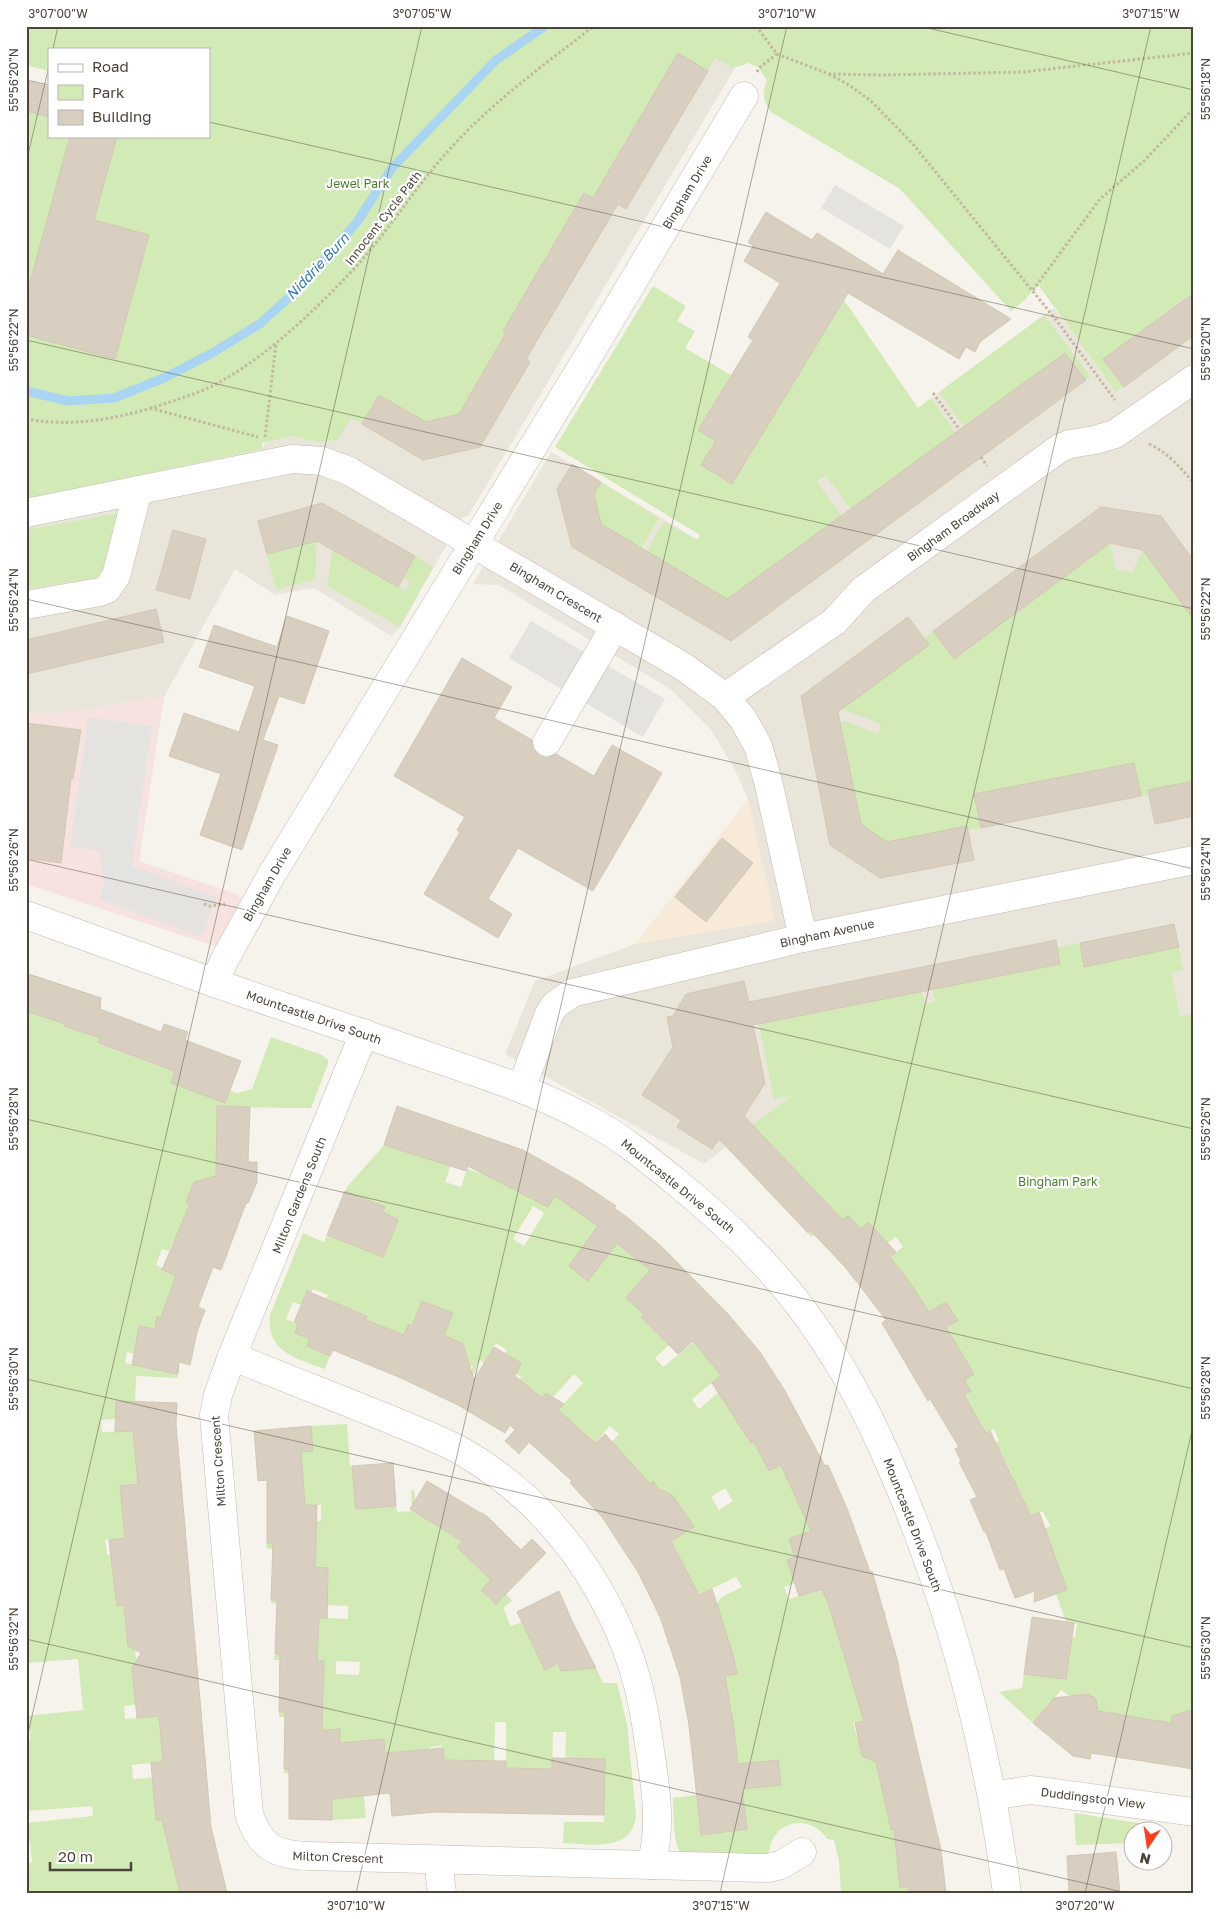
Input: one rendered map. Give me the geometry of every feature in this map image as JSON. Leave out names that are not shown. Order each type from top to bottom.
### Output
[{"type":"street","name":"Bingham Drive","points":[[214,983],[272,874],[602,335],[744,96]]},
{"type":"street","name":"Bingham Broadway","points":[[725,697],[835,620],[863,590],[1060,448],[1116,434],[1194,379]]},
{"type":"street","name":"Bingham Crescent","points":[[26,513],[292,459],[322,461],[349,471],[684,667],[725,697],[751,732],[764,762],[803,938]]},
{"type":"street","points":[[26,605],[100,592],[112,584],[116,576],[138,490]]},
{"type":"street","points":[[547,742],[615,626]]},
{"type":"street","name":"Bingham Avenue","points":[[521,1089],[549,1014],[555,1004],[572,992],[803,938],[1194,860]]},
{"type":"street","name":"Mountcastle Drive South","points":[[26,915],[214,983],[364,1033],[521,1089],[572,1111],[614,1135],[644,1156],[717,1215],[773,1273],[824,1340],[851,1382],[874,1428],[937,1583],[992,1796],[1007,1893]]},
{"type":"street","name":"Milton Gardens South","points":[[232,1356],[364,1033]]},
{"type":"street","points":[[232,1356],[430,1436],[463,1452],[497,1475],[528,1501],[568,1544],[597,1587],[619,1630],[633,1665],[644,1708],[657,1817],[656,1839],[651,1865]]},
{"type":"street","name":"Milton Crescent","points":[[232,1356],[218,1395],[214,1415],[215,1440],[248,1814],[255,1831],[268,1846],[278,1852],[289,1855],[768,1868],[781,1865],[802,1852]]},
{"type":"street","name":"Duddingston View","points":[[992,1796],[1030,1790],[1194,1812]]},
{"type":"street","points":[[438,1860],[442,1893]]},
{"type":"path","name":"Innocent Cycle Path","points":[[26,419],[74,422],[114,418],[185,397],[219,382],[250,363],[276,343],[351,273],[387,229],[410,196],[450,149],[479,119],[518,85],[594,26]]},
{"type":"path","points":[[756,26],[777,54],[829,74],[849,85],[871,101],[912,143],[1033,290],[1132,423],[1143,441],[1162,451],[1180,466],[1194,483]]},
{"type":"path","points":[[829,74],[882,75],[1023,72],[1194,53]]},
{"type":"path","points":[[1033,290],[1100,199],[1145,160],[1194,108]]},
{"type":"path","points":[[150,408],[265,438],[276,343]]},
{"type":"path","points":[[933,393],[960,430]]},
{"type":"shaded area","points":[[661,26],[735,68],[468,516],[462,518],[400,627],[391,636],[314,588],[275,595],[235,569],[164,697],[43,716],[26,712],[26,499],[263,449],[266,442],[292,436],[316,442],[338,440],[375,376]]},
{"type":"shaded area","points":[[835,185],[904,226],[890,249],[821,208]]},
{"type":"shaded area","points":[[1194,235],[1194,1014],[793,1095],[704,1164],[505,1054],[535,981],[635,944],[775,920],[748,799],[735,770],[712,731],[670,689],[499,585],[473,584],[551,452],[722,554],[1054,308],[1068,327]]},
{"type":"shaded area","points":[[531,621],[665,699],[643,737],[509,658]]},
{"type":"shaded area","points":[[164,697],[139,861],[234,893],[245,899],[217,947],[26,884],[26,712],[43,716]]},
{"type":"shaded area","points":[[88,717],[152,726],[132,866],[216,897],[202,937],[99,899],[104,885],[100,851],[70,847]]},
{"type":"shaded area","points":[[748,799],[775,920],[635,944]]},
{"type":"green space","name":"Jewel Park","points":[[26,26],[1194,26],[1194,292],[1103,359],[1123,387],[1116,392],[1039,286],[1011,311],[900,189],[771,112],[764,97],[767,80],[759,68],[749,63],[733,68],[715,58],[708,71],[678,53],[597,191],[614,211],[584,193],[503,331],[533,349],[526,360],[459,414],[425,422],[379,395],[362,424],[351,418],[338,440],[316,442],[292,436],[262,443],[263,449],[26,499],[26,81],[48,87],[48,138],[210,138],[210,48],[48,48],[48,71],[26,65]]},
{"type":"green space","points":[[653,286],[686,306],[677,321],[695,331],[685,348],[731,375],[698,429],[716,441],[702,465],[731,483],[844,300],[918,408],[931,398],[956,433],[872,537],[826,476],[817,482],[842,516],[727,599],[654,556],[629,581],[664,521],[697,540],[700,535],[555,447]]},
{"type":"green space","points":[[1044,315],[1091,377],[1086,380],[1065,353],[964,427],[939,392]]},
{"type":"green space","points":[[601,482],[659,518],[624,577],[619,574],[636,545],[601,524],[594,494]]},
{"type":"green space","points":[[119,513],[102,577],[26,589],[26,530]]},
{"type":"green space","points":[[317,541],[315,579],[276,590],[267,554]]},
{"type":"green space","points":[[1110,543],[1116,570],[1132,572],[1143,550],[1159,573],[1187,552],[1194,594],[1182,603],[1194,620],[1194,781],[1149,790],[1150,794],[1141,796],[1133,763],[974,794],[981,828],[968,830],[967,826],[887,842],[861,824],[841,722],[845,721],[878,734],[881,724],[842,709],[933,631],[954,659]]},
{"type":"green space","points":[[332,549],[405,591],[410,582],[403,578],[415,556],[433,567],[400,627],[327,586]]},
{"type":"green space","name":"Bingham Park","points":[[1079,943],[1085,967],[1179,947],[1183,970],[1171,972],[1180,1016],[1194,1014],[1194,1714],[1172,1715],[1171,1723],[1165,1722],[1159,1764],[1145,1762],[1151,1720],[1109,1713],[1097,1718],[1096,1699],[1089,1694],[1083,1694],[1077,1702],[1061,1690],[1033,1723],[999,1692],[1022,1688],[1024,1673],[1066,1679],[1072,1637],[1075,1637],[1077,1624],[1066,1622],[1056,1594],[1067,1590],[1047,1536],[995,1555],[994,1553],[1050,1526],[1043,1511],[1031,1516],[1022,1497],[990,1512],[975,1493],[1012,1474],[996,1443],[999,1441],[994,1429],[959,1447],[957,1444],[984,1428],[964,1395],[971,1391],[966,1383],[941,1397],[939,1394],[974,1374],[966,1360],[940,1331],[958,1321],[946,1302],[929,1312],[900,1301],[882,1315],[878,1309],[884,1261],[903,1247],[896,1237],[849,1272],[868,1222],[861,1229],[838,1225],[832,1218],[811,1237],[808,1233],[833,1209],[758,1131],[733,1154],[725,1146],[791,1096],[774,1099],[759,1024],[872,1002],[867,978],[890,974],[894,997],[922,992],[925,1004],[935,1002],[933,989],[1060,964],[1057,948]]},
{"type":"green space","points":[[45,1008],[68,1016],[64,1026],[74,1029],[104,1025],[98,1044],[237,1093],[252,1089],[271,1037],[322,1055],[328,1060],[311,1108],[217,1107],[216,1174],[257,1175],[186,1202],[190,1204],[181,1228],[188,1247],[173,1241],[169,1251],[162,1249],[156,1265],[163,1268],[162,1271],[176,1276],[198,1324],[158,1317],[155,1329],[134,1354],[127,1352],[125,1363],[178,1374],[178,1378],[136,1376],[135,1402],[116,1419],[101,1420],[102,1432],[166,1431],[144,1537],[105,1540],[107,1555],[144,1551],[148,1592],[116,1595],[117,1606],[191,1599],[128,1646],[135,1650],[137,1664],[157,1702],[124,1706],[125,1719],[201,1712],[202,1718],[159,1722],[163,1762],[132,1765],[133,1779],[206,1773],[165,1777],[188,1818],[212,1833],[168,1844],[180,1893],[29,1893],[28,1879],[26,1878],[26,1863],[32,1862],[30,1841],[26,1841],[26,1823],[93,1816],[92,1806],[28,1811],[26,1741],[30,1740],[29,1721],[26,1721],[26,1716],[83,1710],[78,1659],[26,1663],[26,1011],[42,1016]]},
{"type":"green space","points":[[494,1141],[555,1196],[599,1226],[604,1259],[617,1243],[659,1278],[672,1286],[641,1317],[670,1344],[655,1358],[663,1367],[694,1342],[720,1373],[754,1345],[756,1347],[692,1399],[699,1409],[727,1385],[726,1405],[738,1422],[767,1445],[758,1450],[769,1471],[815,1447],[816,1529],[789,1539],[795,1557],[787,1560],[791,1571],[805,1580],[784,1587],[789,1599],[825,1588],[824,1593],[828,1606],[831,1605],[837,1625],[884,1610],[886,1615],[839,1641],[852,1681],[899,1666],[900,1670],[866,1720],[853,1723],[857,1737],[912,1722],[914,1730],[859,1743],[862,1756],[876,1762],[882,1789],[925,1779],[927,1786],[891,1794],[893,1803],[885,1805],[891,1830],[898,1829],[901,1842],[937,1834],[940,1840],[921,1845],[900,1887],[908,1887],[909,1893],[841,1893],[839,1861],[834,1840],[827,1839],[809,1824],[794,1823],[780,1830],[773,1839],[767,1856],[681,1853],[676,1842],[673,1798],[696,1795],[701,1835],[747,1829],[742,1789],[780,1785],[777,1760],[738,1764],[734,1724],[689,1729],[688,1721],[732,1713],[725,1676],[737,1674],[733,1653],[678,1671],[677,1668],[731,1651],[707,1615],[722,1597],[742,1587],[736,1577],[659,1614],[697,1592],[675,1548],[636,1567],[634,1565],[693,1526],[673,1496],[659,1489],[653,1481],[632,1495],[630,1494],[601,1516],[599,1514],[641,1474],[632,1464],[622,1472],[605,1449],[619,1434],[610,1426],[565,1474],[590,1439],[558,1410],[583,1383],[574,1374],[548,1403],[534,1394],[535,1391],[519,1381],[521,1377],[499,1363],[507,1350],[496,1343],[484,1363],[480,1360],[459,1406],[456,1404],[473,1367],[460,1361],[465,1350],[463,1344],[409,1324],[404,1335],[373,1323],[357,1360],[350,1358],[367,1315],[326,1299],[328,1295],[313,1289],[311,1293],[306,1292],[304,1297],[308,1299],[307,1303],[302,1301],[301,1305],[293,1302],[286,1319],[298,1324],[295,1333],[310,1339],[307,1346],[330,1356],[325,1369],[294,1357],[278,1346],[273,1338],[270,1328],[270,1315],[303,1233],[324,1242],[327,1235],[383,1257],[398,1220],[382,1214],[384,1207],[345,1191],[384,1145],[451,1164],[445,1182],[461,1187],[467,1169],[483,1174]],"holes":[[[533,1206],[544,1213],[524,1246],[513,1239]],[[725,1488],[733,1501],[719,1510],[711,1497]]]},
{"type":"green space","points":[[347,1424],[356,1509],[396,1506],[397,1512],[412,1511],[411,1490],[414,1490],[415,1499],[417,1497],[471,1523],[482,1512],[487,1516],[457,1547],[491,1580],[482,1590],[496,1604],[506,1594],[512,1601],[503,1608],[511,1626],[522,1622],[545,1669],[558,1663],[561,1671],[596,1668],[603,1683],[617,1683],[627,1724],[636,1815],[633,1827],[627,1836],[619,1841],[608,1844],[563,1843],[564,1822],[604,1822],[605,1759],[589,1759],[588,1770],[565,1769],[566,1732],[553,1732],[551,1814],[546,1814],[547,1769],[506,1768],[506,1722],[495,1722],[493,1813],[487,1813],[488,1761],[448,1760],[444,1767],[442,1746],[429,1747],[435,1812],[431,1813],[427,1773],[405,1751],[394,1752],[391,1757],[388,1777],[384,1739],[362,1773],[366,1818],[332,1820],[332,1779],[284,1773],[284,1769],[340,1749],[340,1729],[303,1729],[303,1720],[285,1720],[284,1717],[279,1717],[279,1712],[323,1712],[324,1672],[279,1671],[280,1660],[274,1660],[275,1654],[317,1656],[319,1618],[285,1604],[271,1603],[271,1600],[314,1601],[314,1591],[328,1591],[328,1568],[315,1567],[310,1553],[272,1552],[272,1549],[266,1548],[267,1543],[308,1543],[309,1521],[321,1521],[321,1505],[267,1504],[268,1480],[303,1477],[301,1452],[313,1451],[311,1426]],"holes":[[[328,1605],[348,1606],[348,1619],[328,1618]],[[336,1661],[360,1662],[359,1675],[336,1674]]]},
{"type":"green space","points":[[1074,1813],[1132,1822],[1122,1822],[1122,1843],[1076,1845]]},
{"type":"building","points":[[678,53],[708,71],[626,209],[618,204],[526,359],[530,362],[480,447],[423,460],[362,424],[379,395],[426,422],[459,414],[506,333],[503,331],[584,193],[593,198]]},
{"type":"building","points":[[26,81],[48,87],[48,117],[26,111]]},
{"type":"building","points":[[69,138],[116,138],[94,220],[149,235],[115,359],[26,335],[26,297]]},
{"type":"building","points":[[766,212],[812,240],[817,233],[883,274],[898,250],[1011,319],[980,342],[975,352],[966,347],[959,359],[848,293],[732,484],[701,465],[716,441],[698,430],[753,340],[748,337],[780,283],[744,261],[753,246],[748,242]]},
{"type":"building","points":[[1194,293],[1194,335],[1124,387],[1103,359]]},
{"type":"building","points":[[1065,353],[1086,380],[731,641],[572,547],[557,489],[572,464],[601,482],[594,494],[601,524],[727,599]]},
{"type":"building","points":[[322,503],[415,556],[398,587],[317,541],[267,554],[258,521]]},
{"type":"building","points":[[1101,507],[1161,516],[1194,561],[1194,620],[1143,550],[1110,543],[954,659],[933,631]]},
{"type":"building","points":[[173,530],[206,539],[190,599],[156,590]]},
{"type":"building","points":[[156,609],[164,642],[26,674],[26,640]]},
{"type":"building","points":[[287,616],[329,631],[304,704],[279,696],[263,740],[278,745],[242,850],[200,835],[221,774],[169,756],[184,713],[239,732],[255,686],[199,667],[214,625],[277,647]]},
{"type":"building","points":[[908,617],[929,645],[838,712],[861,824],[887,842],[967,826],[974,860],[880,878],[830,845],[801,696]]},
{"type":"building","points":[[462,658],[512,687],[494,718],[532,740],[533,749],[540,756],[547,758],[556,754],[594,776],[612,745],[662,773],[593,891],[518,848],[488,899],[512,914],[498,938],[424,894],[460,832],[457,830],[465,817],[394,776]]},
{"type":"building","points":[[26,723],[81,730],[73,779],[71,779],[61,863],[26,858]]},
{"type":"building","points":[[1134,763],[1141,796],[981,828],[974,794]]},
{"type":"building","points":[[1194,781],[1194,816],[1155,824],[1148,790]]},
{"type":"building","points":[[722,838],[753,863],[706,922],[675,897]]},
{"type":"building","points":[[1174,924],[1179,947],[1084,967],[1080,943]]},
{"type":"building","points":[[1056,940],[1060,964],[753,1025],[765,1083],[744,1116],[843,1220],[848,1215],[861,1229],[868,1222],[896,1252],[890,1257],[929,1312],[946,1302],[958,1321],[946,1327],[974,1374],[964,1380],[971,1391],[964,1395],[986,1433],[990,1431],[1031,1516],[1039,1512],[1067,1590],[1034,1602],[1035,1591],[1015,1598],[1004,1569],[1000,1570],[986,1532],[984,1532],[970,1500],[977,1497],[959,1462],[961,1461],[955,1449],[959,1447],[930,1399],[928,1401],[882,1323],[886,1320],[860,1286],[810,1230],[808,1233],[719,1139],[712,1149],[677,1127],[681,1120],[642,1095],[673,1047],[667,1017],[673,1016],[686,994],[744,981],[749,1002]]},
{"type":"building","points":[[26,973],[101,998],[100,1009],[161,1032],[164,1024],[188,1032],[185,1040],[241,1061],[225,1103],[171,1083],[175,1071],[98,1043],[100,1038],[26,1011]]},
{"type":"building","points":[[217,1106],[250,1107],[248,1162],[257,1162],[257,1182],[248,1203],[246,1203],[221,1270],[213,1267],[198,1307],[205,1310],[197,1332],[190,1365],[179,1362],[178,1374],[132,1365],[139,1326],[155,1329],[157,1317],[161,1317],[176,1276],[162,1270],[190,1204],[186,1202],[194,1182],[216,1176]]},
{"type":"building","points":[[397,1106],[523,1150],[580,1182],[616,1206],[614,1208],[662,1247],[728,1314],[760,1352],[785,1391],[825,1466],[828,1465],[848,1511],[870,1572],[872,1571],[899,1666],[941,1850],[946,1893],[909,1893],[908,1887],[900,1887],[894,1829],[891,1830],[876,1762],[862,1756],[855,1723],[864,1721],[829,1606],[822,1589],[799,1596],[787,1560],[795,1557],[789,1539],[811,1531],[781,1465],[769,1471],[754,1442],[751,1443],[712,1383],[721,1375],[693,1341],[678,1354],[641,1317],[644,1314],[626,1298],[650,1270],[617,1243],[588,1281],[569,1266],[598,1226],[555,1196],[548,1207],[468,1166],[466,1171],[384,1145]]},
{"type":"building","points":[[345,1191],[385,1207],[383,1212],[398,1220],[383,1257],[327,1235]]},
{"type":"building","points":[[307,1291],[367,1316],[366,1320],[404,1335],[409,1324],[412,1326],[422,1301],[453,1313],[444,1335],[463,1344],[474,1380],[494,1347],[521,1363],[515,1376],[542,1398],[546,1393],[564,1404],[558,1410],[595,1443],[605,1434],[650,1484],[653,1481],[658,1488],[673,1496],[694,1527],[671,1541],[699,1595],[712,1589],[734,1658],[737,1674],[725,1676],[738,1764],[778,1760],[781,1785],[742,1789],[747,1829],[701,1835],[689,1725],[680,1677],[660,1617],[638,1572],[602,1517],[570,1483],[572,1481],[529,1442],[519,1454],[505,1441],[515,1430],[510,1425],[505,1433],[458,1405],[401,1378],[333,1350],[330,1356],[307,1346],[310,1339],[295,1333],[298,1324],[294,1322]]},
{"type":"building","points":[[116,1401],[177,1403],[176,1424],[211,1827],[227,1893],[180,1893],[162,1820],[156,1820],[151,1763],[163,1762],[159,1716],[137,1718],[132,1668],[141,1653],[128,1646],[124,1605],[117,1606],[109,1540],[125,1538],[120,1486],[138,1484],[133,1431],[115,1432]]},
{"type":"building","points":[[311,1426],[313,1451],[301,1452],[305,1505],[317,1505],[315,1567],[328,1568],[327,1618],[319,1618],[317,1661],[324,1661],[322,1730],[340,1729],[340,1743],[384,1739],[385,1753],[443,1748],[444,1760],[506,1761],[506,1768],[552,1769],[552,1758],[605,1759],[604,1815],[434,1812],[392,1816],[390,1793],[332,1799],[332,1820],[289,1819],[289,1769],[284,1769],[285,1712],[279,1712],[280,1655],[275,1654],[277,1600],[271,1600],[273,1543],[267,1543],[267,1480],[258,1481],[254,1431]]},
{"type":"building","points":[[393,1463],[396,1506],[356,1509],[352,1466]]},
{"type":"building","points":[[427,1481],[489,1518],[521,1550],[532,1539],[546,1553],[496,1604],[481,1590],[491,1580],[457,1547],[462,1541],[410,1509]]},
{"type":"building","points":[[559,1591],[596,1668],[561,1671],[558,1663],[545,1670],[517,1612]]},
{"type":"building","points":[[1032,1617],[1074,1623],[1066,1679],[1024,1674]]},
{"type":"building","points":[[1089,1694],[1096,1699],[1098,1711],[1171,1723],[1172,1716],[1194,1709],[1194,1769],[1091,1753],[1090,1759],[1073,1756],[1033,1723],[1054,1698]]},
{"type":"building","points":[[1116,1852],[1120,1893],[1069,1893],[1067,1856]]},
{"type":"waterway","name":"Niddrie Burn","points":[[26,391],[68,401],[114,398],[166,377],[214,352],[261,323],[299,288],[357,222],[392,168],[496,60],[545,26]]}]
